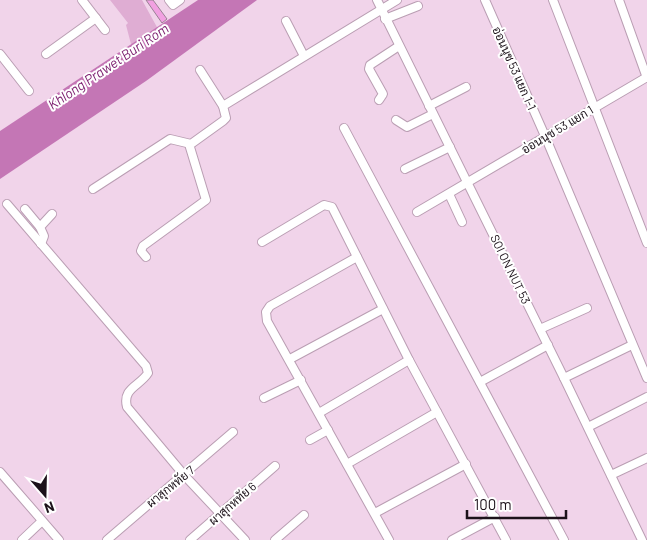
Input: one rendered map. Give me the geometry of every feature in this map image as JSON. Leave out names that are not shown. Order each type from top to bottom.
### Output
[{"type":"street","points":[[82,0],[104,30]]},
{"type":"street","name":"SOI ON NUT 53","points":[[377,0],[548,345],[642,540]]},
{"type":"street","points":[[223,106],[397,0]]},
{"type":"street","name":"อ่อนนุช 53 แยก 1-1","points":[[485,0],[545,136],[647,378]]},
{"type":"street","points":[[553,0],[647,243]]},
{"type":"street","points":[[620,0],[647,78]]},
{"type":"street","points":[[385,19],[418,6]]},
{"type":"street","points":[[46,54],[96,18]]},
{"type":"street","points":[[286,21],[304,56]]},
{"type":"street","points":[[379,100],[384,94],[369,69],[370,65],[399,46]]},
{"type":"street","points":[[0,54],[29,92]]},
{"type":"street","points":[[93,189],[170,139],[190,144],[226,118],[223,106],[200,70]]},
{"type":"street","name":"อ่อนนุช 53 แยก 1","points":[[417,212],[594,106],[647,78]]},
{"type":"street","points":[[396,120],[407,127],[466,86]]},
{"type":"street","points":[[344,128],[564,540]]},
{"type":"street","points":[[146,257],[141,251],[143,246],[206,200],[190,144]]},
{"type":"street","points":[[405,169],[450,147]]},
{"type":"street","points":[[449,194],[462,222]]},
{"type":"street","points":[[6,204],[146,366],[148,373],[129,390],[126,396],[127,407],[184,475],[245,540]]},
{"type":"street","points":[[262,242],[327,205],[332,207],[409,360],[506,540]]},
{"type":"street","points":[[25,209],[40,227],[44,236],[41,244]]},
{"type":"street","points":[[40,227],[52,214]]},
{"type":"street","points":[[358,257],[270,306],[266,312],[267,320],[389,540]]},
{"type":"street","points":[[540,329],[587,308]]},
{"type":"street","points":[[290,360],[384,309]]},
{"type":"street","points":[[480,382],[548,345]]},
{"type":"street","points":[[564,378],[632,345]]},
{"type":"street","points":[[319,413],[409,360]]},
{"type":"street","points":[[264,398],[301,380]]},
{"type":"street","points":[[588,427],[647,397]]},
{"type":"street","points":[[347,464],[437,412]]},
{"type":"street","points":[[310,440],[328,430]]},
{"type":"street","name":"ผาสุกหทัย 7","points":[[107,540],[233,432]]},
{"type":"street","points":[[611,475],[647,458]]},
{"type":"street","points":[[374,513],[466,464]]},
{"type":"street","name":"ผาสุกหทัย 6","points":[[190,540],[275,466]]},
{"type":"street","points":[[0,474],[59,540]]},
{"type":"street","points":[[275,540],[304,515]]},
{"type":"street","points":[[452,540],[495,517]]},
{"type":"street","points":[[22,540],[42,521]]},
{"type":"shaded area","points":[[110,0],[142,0],[158,29],[132,48],[126,25],[128,23]]},
{"type":"water","name":"Khlong Prawet Buri Rom","points":[[198,0],[257,0],[146,81],[0,179],[0,131]]},
{"type":"building","points":[[146,0],[153,0],[167,19],[162,23]]}]
